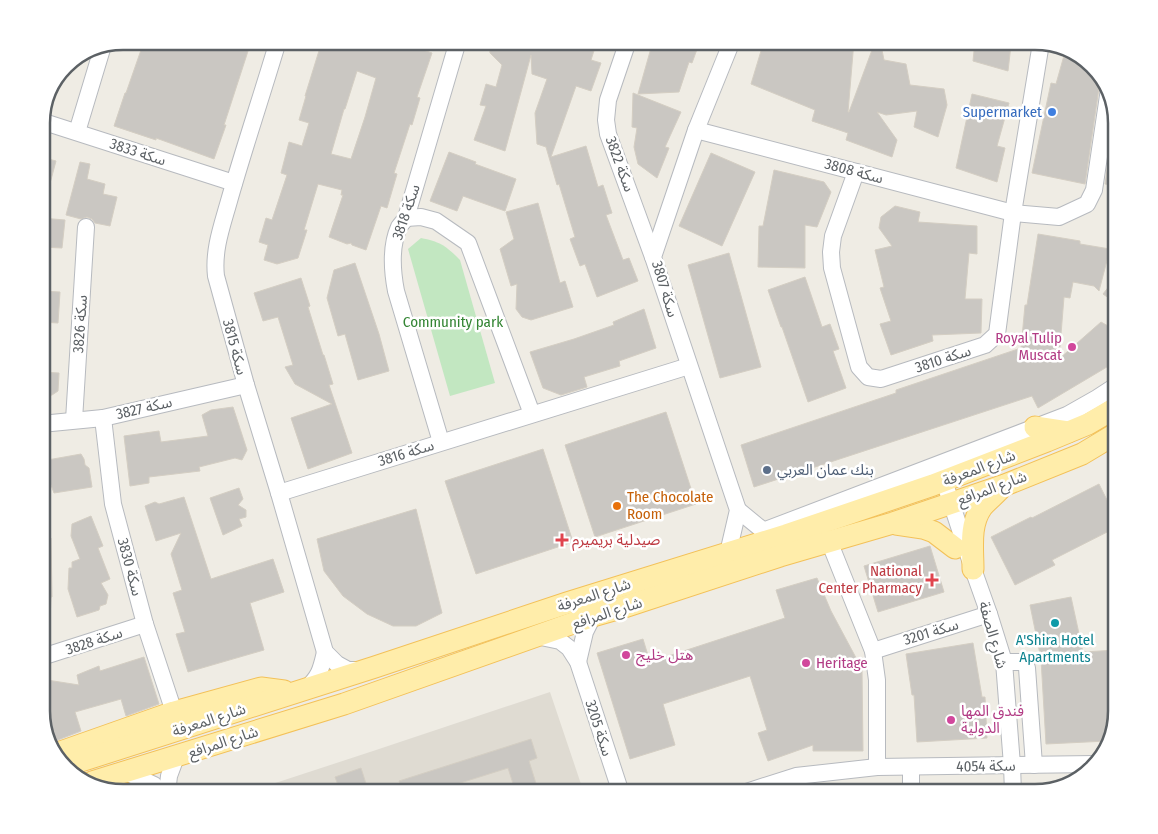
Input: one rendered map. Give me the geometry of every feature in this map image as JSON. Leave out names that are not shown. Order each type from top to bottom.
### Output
[{"type":"main road","name":"شارع المعرفة","points":[[73,763],[728,552],[768,535],[938,483],[1088,424],[1108,412]]},
{"type":"main road","points":[[1035,427],[1068,432]]},
{"type":"main road","name":"شارع المرافع","points":[[100,780],[344,704],[593,616],[780,556],[893,523],[1005,484],[1082,454],[1108,439]]},
{"type":"main road","points":[[973,569],[973,532],[978,514],[1005,484]]},
{"type":"main road","points":[[893,523],[923,528],[934,532],[956,548]]},
{"type":"main road","points":[[63,751],[174,712],[262,688],[302,691]]},
{"type":"street","name":"سكة 3815","points":[[275,50],[234,183],[216,250],[215,265],[216,276],[246,385],[325,652]]},
{"type":"street","name":"سكة 3818","points":[[441,442],[396,291],[392,258],[399,227],[406,218],[455,50]]},
{"type":"street","name":"سكة 3822","points":[[625,50],[608,100],[606,120],[608,134],[653,257]]},
{"type":"street","name":"سكة 3807","points":[[728,50],[696,130],[653,257],[738,510]]},
{"type":"street","name":"سكة 3810","points":[[856,172],[833,236],[831,252],[832,268],[859,367],[868,377],[881,379],[984,346],[997,334],[1013,213],[1040,51]]},
{"type":"street","points":[[77,132],[101,54]]},
{"type":"street","name":"سكة 3808","points":[[696,130],[1013,213],[1059,216],[1087,204],[1094,190],[1106,109]]},
{"type":"street","name":"سكة 3833","points":[[50,124],[234,183]]},
{"type":"street","points":[[406,218],[421,217],[436,221],[468,243],[532,414]]},
{"type":"street","name":"سكة 3826","points":[[74,420],[86,228]]},
{"type":"street","name":"سكة 3816","points":[[279,493],[689,366]]},
{"type":"street","name":"سكة 3827","points":[[50,423],[103,418],[246,385]]},
{"type":"street","points":[[728,552],[738,510],[768,535],[1067,415],[1108,391]]},
{"type":"street","name":"سكة 3830","points":[[103,418],[114,504],[146,624],[174,712]]},
{"type":"street","name":"شارع الصفة","points":[[938,483],[990,614],[1004,662],[1013,784]]},
{"type":"street","name":"شارع الصفة","points":[[946,505],[956,548],[973,569]]},
{"type":"street","points":[[829,542],[872,650],[877,680],[877,768]]},
{"type":"street","name":"سكة 3201","points":[[872,650],[990,614]]},
{"type":"street","points":[[578,662],[585,632],[593,616]]},
{"type":"street","name":"سكة 3828","points":[[50,654],[146,624]]},
{"type":"street","name":"سكة 3205","points":[[535,636],[560,641],[568,648],[578,662],[617,784]]},
{"type":"street","points":[[325,652],[348,670],[364,670]]},
{"type":"street","points":[[302,691],[313,682],[321,671],[325,652]]},
{"type":"street","points":[[1004,662],[1024,662],[1028,668],[1034,765]]},
{"type":"street","points":[[169,784],[169,776],[176,757]]},
{"type":"street","name":"سكة 4054","points":[[771,784],[796,776],[877,768],[1085,764]]},
{"type":"street","points":[[911,767],[912,784]]},
{"type":"street","points":[[126,772],[150,784]]},
{"type":"shaded area","points":[[550,692],[581,784],[272,784]]},
{"type":"green space","name":"Community park","points":[[421,238],[443,245],[460,260],[495,383],[450,396],[408,249]]},
{"type":"building","points":[[141,50],[248,50],[214,159],[156,138],[156,140],[114,126]]},
{"type":"building","points":[[319,50],[424,50],[432,53],[417,97],[420,98],[412,125],[410,124],[394,173],[397,174],[387,208],[381,206],[366,250],[351,243],[347,244],[329,237],[343,195],[341,195],[342,190],[318,184],[304,230],[307,230],[298,258],[277,264],[264,260],[268,245],[259,242],[266,218],[272,220],[287,175],[281,173],[289,142],[302,146],[309,123],[299,120]],"holes":[[[357,71],[376,78],[351,159],[331,154]]]},
{"type":"building","points":[[490,50],[594,50],[591,60],[601,63],[591,91],[576,86],[551,157],[586,146],[598,187],[603,185],[612,213],[606,215],[623,260],[629,258],[638,281],[597,297],[585,264],[580,266],[570,239],[575,237],[546,147],[537,144],[535,113],[547,79],[532,74],[531,55],[505,151],[474,140],[486,106],[480,105],[486,84],[496,87],[502,65],[490,53]]},
{"type":"building","points":[[650,50],[697,50],[692,63],[689,62],[679,92],[638,94]]},
{"type":"building","points":[[761,50],[853,50],[849,112],[872,50],[882,50],[884,60],[906,64],[910,85],[944,89],[947,105],[938,137],[914,127],[917,111],[886,115],[877,112],[897,140],[892,157],[846,140],[848,133],[812,121],[815,110],[751,84]]},
{"type":"building","points":[[974,50],[1010,50],[1008,71],[973,61]]},
{"type":"building","points":[[1064,57],[1087,71],[1099,89],[1085,184],[1032,173],[1051,83],[1056,84]]},
{"type":"building","points":[[633,93],[681,112],[665,147],[669,148],[657,178],[638,164],[634,147],[637,128],[632,127]]},
{"type":"building","points":[[972,94],[1009,103],[997,146],[1005,148],[997,182],[956,168]]},
{"type":"building","points":[[449,152],[516,179],[505,211],[463,196],[457,211],[430,201]]},
{"type":"building","points":[[711,153],[755,172],[722,246],[679,226]]},
{"type":"building","points":[[50,159],[56,161],[50,183]]},
{"type":"building","points":[[80,162],[90,164],[87,179],[105,184],[103,194],[117,197],[110,226],[95,223],[87,217],[81,219],[66,215]]},
{"type":"building","points":[[1108,164],[1108,184],[1105,184]]},
{"type":"building","points":[[774,170],[824,182],[831,192],[817,227],[805,225],[805,268],[758,267],[759,226],[763,226]]},
{"type":"building","points":[[538,203],[560,283],[565,281],[573,307],[531,320],[522,317],[516,309],[517,284],[511,286],[500,249],[514,239],[506,212]]},
{"type":"building","points":[[895,206],[920,212],[918,222],[977,226],[977,254],[969,253],[965,299],[982,299],[981,333],[932,335],[933,341],[891,355],[880,324],[891,321],[880,288],[884,287],[875,250],[892,246],[879,228],[881,217]]},
{"type":"building","points":[[50,219],[65,220],[62,248],[50,247]]},
{"type":"building","points":[[1038,234],[1080,241],[1080,244],[1108,249],[1108,257],[1099,291],[1094,286],[1073,282],[1070,298],[1064,297],[1059,359],[1101,322],[1108,326],[1108,366],[1038,408],[1032,396],[754,487],[741,445],[896,393],[896,390],[1021,348],[1025,305],[1027,305]]},
{"type":"building","points":[[729,253],[761,367],[720,378],[688,265]]},
{"type":"building","points":[[355,263],[379,334],[389,371],[358,380],[345,334],[338,336],[327,298],[334,270]]},
{"type":"building","points":[[805,277],[822,327],[830,324],[839,349],[833,351],[846,388],[808,402],[768,290]]},
{"type":"building","points":[[301,278],[310,306],[308,307],[333,384],[329,385],[352,453],[308,469],[291,418],[332,404],[295,384],[285,367],[293,365],[278,317],[263,321],[254,293]]},
{"type":"building","points":[[1108,288],[1108,298],[1103,294]]},
{"type":"building","points":[[50,291],[60,292],[58,323],[50,323]]},
{"type":"building","points":[[644,309],[656,348],[619,361],[620,366],[584,377],[587,387],[561,395],[543,388],[530,352],[614,325],[613,322]]},
{"type":"building","points":[[50,372],[59,373],[58,391],[50,395]]},
{"type":"building","points":[[233,407],[247,450],[242,460],[235,458],[199,467],[200,471],[149,477],[149,483],[130,486],[124,436],[159,431],[161,442],[208,436],[202,415],[211,410]]},
{"type":"building","points":[[666,412],[696,504],[595,537],[565,445]]},
{"type":"building","points":[[543,449],[573,542],[476,574],[445,481]]},
{"type":"building","points":[[81,454],[85,465],[89,468],[92,487],[54,493],[50,482],[50,460]]},
{"type":"building","points":[[1099,484],[1108,502],[1108,532],[1052,560],[1055,565],[1015,585],[991,537]]},
{"type":"building","points":[[239,488],[243,499],[238,505],[246,510],[246,517],[239,519],[242,526],[223,535],[210,498]]},
{"type":"building","points":[[184,497],[211,579],[273,559],[284,592],[250,603],[264,650],[188,672],[176,634],[185,632],[173,593],[182,590],[171,554],[181,533],[156,541],[145,506],[155,502],[159,504]]},
{"type":"building","points":[[416,509],[442,613],[416,626],[393,626],[367,614],[343,596],[324,571],[317,539]]},
{"type":"building","points":[[91,516],[103,546],[98,548],[110,579],[101,583],[108,595],[106,604],[100,606],[99,610],[77,617],[68,589],[69,568],[72,568],[72,562],[80,559],[71,536],[72,524]]},
{"type":"building","points":[[50,538],[52,597],[50,620]]},
{"type":"building","points":[[930,546],[944,592],[878,612],[864,566]]},
{"type":"building","points":[[817,578],[831,611],[862,669],[863,751],[813,751],[813,745],[768,761],[758,733],[767,730],[750,676],[663,704],[675,745],[630,759],[597,653],[643,639],[650,662],[785,618],[776,590]]},
{"type":"building","points":[[1071,597],[1083,652],[1108,651],[1107,725],[1101,741],[1046,744],[1041,659],[1030,605]]},
{"type":"building","points":[[973,643],[982,697],[985,697],[987,738],[917,742],[914,695],[912,695],[906,654]]},
{"type":"building","points":[[144,657],[159,704],[126,716],[121,699],[75,712],[81,731],[57,740],[51,725],[50,680],[79,685],[77,675],[99,666],[100,671]]},
{"type":"building","points":[[531,739],[537,758],[529,761],[536,784],[513,784],[508,768],[457,784],[400,784],[399,781]]},
{"type":"building","points":[[361,768],[366,784],[338,784],[335,777]]},
{"type":"place","name":"Supermarket","points":[[1052,112]]},
{"type":"place","name":"Royal Tulip Muscat","points":[[1072,347]]},
{"type":"place","name":"بنك عمان العربي","points":[[767,470]]},
{"type":"place","name":"The Chocolate Room","points":[[617,506]]},
{"type":"place","name":"صيدلية بريميرم","points":[[562,540]]},
{"type":"place","name":"National Center Pharmacy","points":[[932,580]]},
{"type":"place","name":"A'Shira Hotel Apartments","points":[[1055,623]]},
{"type":"place","name":"هتل خلیج","points":[[626,655]]},
{"type":"place","name":"Heritage","points":[[806,663]]},
{"type":"place","name":"فندق المها الدولية","points":[[951,720]]}]
